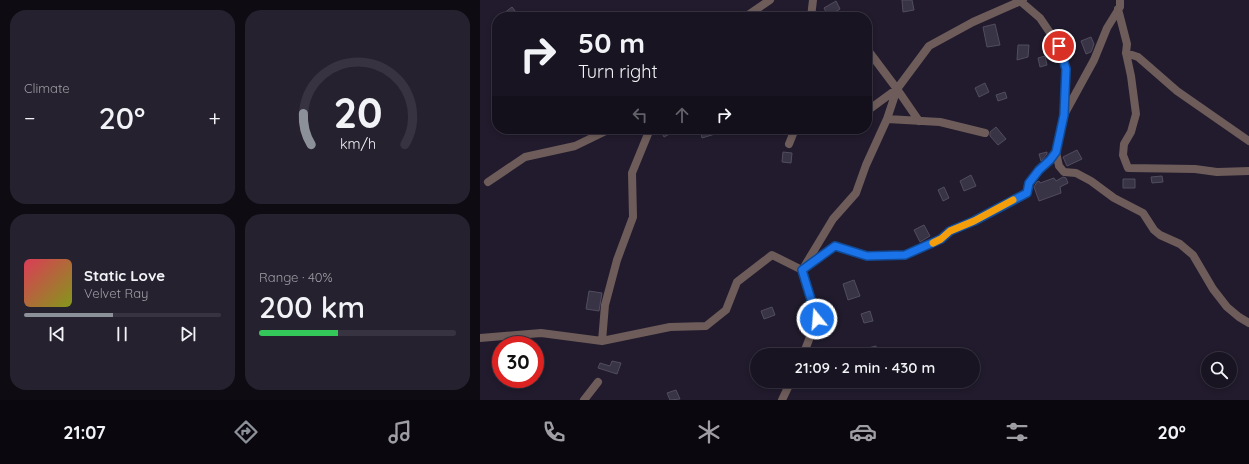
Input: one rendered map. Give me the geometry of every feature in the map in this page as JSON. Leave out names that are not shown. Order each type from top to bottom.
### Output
[{"type":"street","points":[[752,12],[770,0]]},
{"type":"street","points":[[812,12],[813,0]]},
{"type":"street","points":[[872,107],[897,89],[929,46],[973,22],[1021,0],[1040,18],[1059,46],[1066,69],[1064,115],[1056,152],[1059,166],[1064,172],[1076,173],[1091,181],[1114,198],[1143,212],[1154,230],[1180,244],[1193,254],[1214,289],[1227,307],[1249,323]]},
{"type":"street","points":[[1064,115],[1094,60],[1107,28],[1118,9],[1120,0]]},
{"type":"street","points":[[1118,9],[1127,44],[1126,53],[1131,76],[1136,114],[1131,132],[1124,144],[1122,155],[1128,168],[1195,169],[1217,172],[1249,171]]},
{"type":"street","points":[[1126,53],[1138,57],[1177,91],[1249,141]]},
{"type":"street","points":[[872,56],[919,121]]},
{"type":"street","points":[[802,270],[833,219],[856,194],[866,165],[887,119],[897,89]]},
{"type":"street","points":[[887,119],[940,122],[985,133]]},
{"type":"street","points":[[488,182],[525,157],[575,146],[600,134]]},
{"type":"street","points":[[602,341],[605,305],[617,260],[633,217],[632,173],[648,134]]},
{"type":"street","points":[[789,144],[793,134]]},
{"type":"street","points":[[802,270],[835,246],[867,256],[905,255],[941,239],[950,231],[974,221],[1027,193],[1029,183],[1056,152]]},
{"type":"street","points":[[480,338],[541,333],[602,341],[670,328],[706,326],[726,310],[737,282],[772,255],[802,270],[817,319],[806,348]]},
{"type":"street","points":[[584,400],[598,382]]},
{"type":"street","points":[[782,400],[788,388]]},
{"type":"building","points":[[902,0],[912,0],[914,10],[903,12]]},
{"type":"building","points":[[836,1],[840,9],[835,12],[826,12],[824,8]]},
{"type":"building","points":[[512,7],[516,12],[506,12]]},
{"type":"building","points":[[995,24],[1000,45],[987,47],[983,27]]},
{"type":"building","points":[[1091,37],[1094,44],[1091,52],[1086,54],[1081,41]]},
{"type":"building","points":[[1018,45],[1029,45],[1028,57],[1017,60]]},
{"type":"building","points":[[1045,56],[1047,65],[1040,67],[1038,58]]},
{"type":"building","points":[[985,83],[989,92],[979,97],[975,88]]},
{"type":"building","points":[[1005,92],[1007,98],[998,101],[996,95]]},
{"type":"building","points":[[996,127],[1006,139],[998,145],[990,136],[990,132]]},
{"type":"building","points":[[662,134],[670,134],[664,137]]},
{"type":"building","points":[[701,134],[715,134],[702,138]]},
{"type":"building","points":[[1077,150],[1082,159],[1067,166],[1063,157]]},
{"type":"building","points":[[783,152],[792,153],[791,163],[782,162]]},
{"type":"building","points":[[1047,152],[1047,154],[1041,161],[1039,154]]},
{"type":"building","points":[[971,175],[976,186],[964,191],[960,181]]},
{"type":"building","points":[[1162,176],[1163,182],[1152,183],[1151,177]]},
{"type":"building","points":[[1063,177],[1066,178],[1068,183],[1060,187],[1061,193],[1039,201],[1034,187],[1037,182],[1039,181],[1040,183],[1054,178],[1056,181]]},
{"type":"building","points":[[1123,179],[1135,179],[1135,188],[1123,188]]},
{"type":"building","points":[[944,187],[949,198],[943,201],[938,190]]},
{"type":"building","points":[[924,225],[930,236],[920,242],[914,230]]},
{"type":"building","points":[[854,280],[860,296],[848,300],[843,284]]},
{"type":"building","points":[[589,291],[602,293],[599,311],[586,309]]},
{"type":"building","points":[[772,307],[775,315],[764,319],[761,311]]},
{"type":"building","points":[[870,311],[873,321],[864,323],[861,314]]},
{"type":"building","points":[[612,361],[621,363],[617,374],[598,368],[600,363],[610,366]]},
{"type":"building","points":[[676,390],[680,399],[670,400],[667,393]]},
{"type":"slow traffic","points":[[933,243],[941,239],[950,231],[974,221],[1013,200]]},
{"type":"route","points":[[817,319],[802,270],[835,246],[867,256],[905,255],[941,239],[950,231],[974,221],[1027,193],[1029,183],[1056,152],[1064,115],[1066,69],[1059,46]]}]
